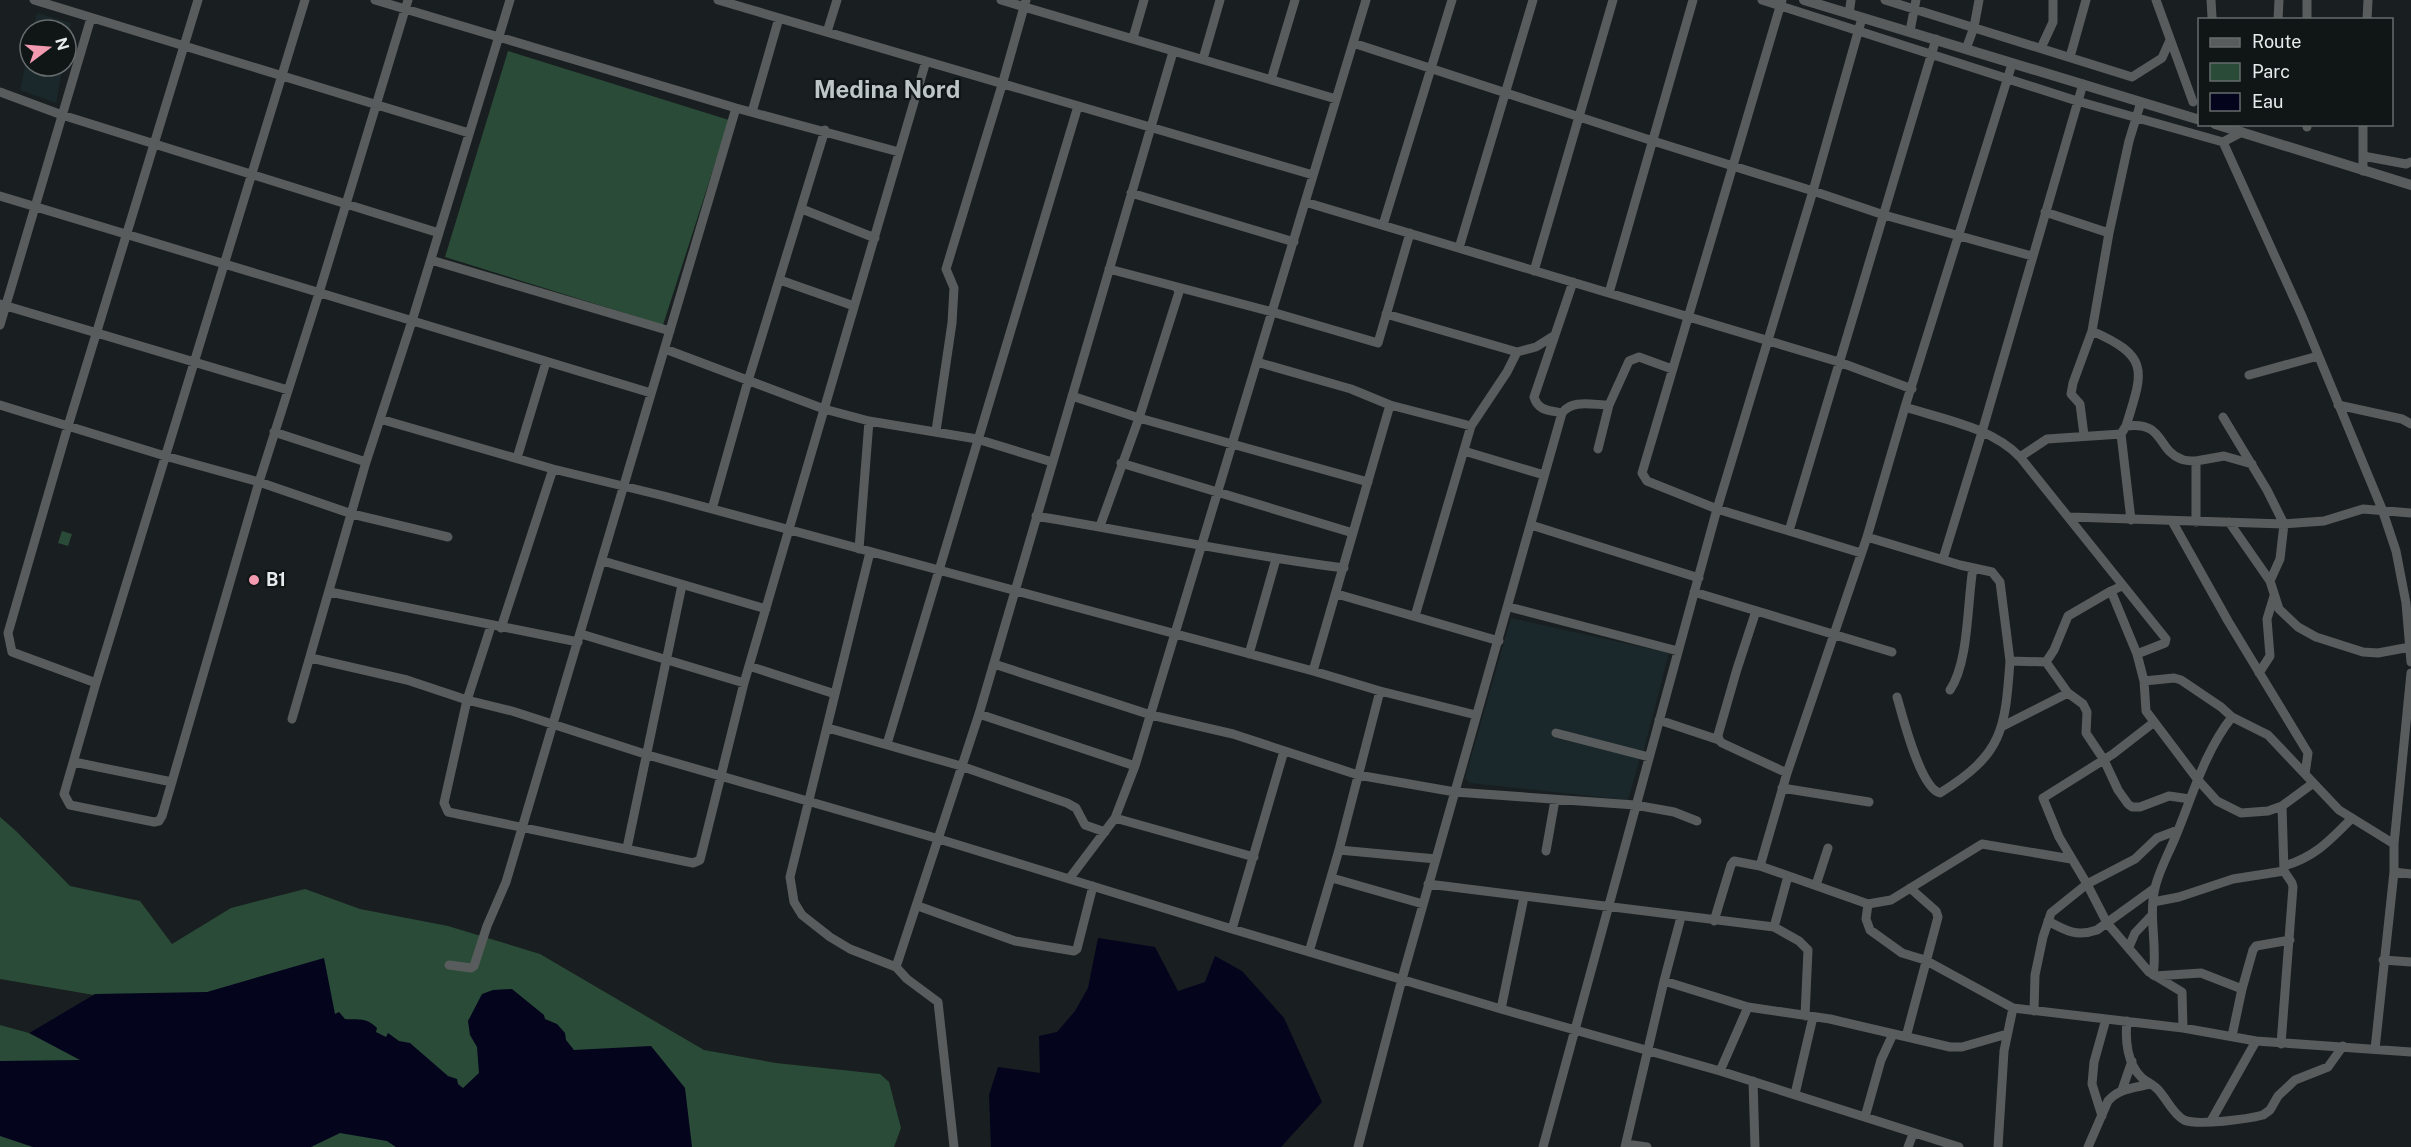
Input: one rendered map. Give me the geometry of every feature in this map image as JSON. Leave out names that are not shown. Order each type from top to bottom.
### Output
[{"type":"street","points":[[34,0],[469,134]]},
{"type":"street","points":[[96,683],[12,652],[4,632],[198,0]]},
{"type":"street","points":[[305,0],[96,683],[64,794],[70,805],[154,822],[159,821],[162,816],[274,432],[407,4]]},
{"type":"street","points":[[375,0],[407,4],[499,36],[736,108],[825,130],[900,152]]},
{"type":"street","points":[[292,719],[366,462],[412,321],[510,0]]},
{"type":"street","points":[[718,0],[1313,176]]},
{"type":"street","points":[[827,32],[837,0]]},
{"type":"street","points":[[1001,0],[1025,4],[1173,52],[1336,99]]},
{"type":"street","points":[[1133,39],[1144,0]]},
{"type":"street","points":[[1203,59],[1220,0]]},
{"type":"street","points":[[1271,80],[1295,0]]},
{"type":"street","points":[[1069,879],[1115,818],[1135,766],[1366,0]]},
{"type":"street","points":[[1383,225],[1452,0]]},
{"type":"street","points":[[1460,248],[1533,0]]},
{"type":"street","points":[[1534,271],[1613,0]]},
{"type":"street","points":[[1609,293],[1693,0]]},
{"type":"street","points":[[1762,0],[1781,3],[1860,31],[2135,118],[2223,142],[2242,132]]},
{"type":"street","points":[[1804,0],[2198,120]]},
{"type":"street","points":[[1849,14],[1851,0]]},
{"type":"street","points":[[1885,0],[1915,4],[1974,27],[2135,76],[2162,58],[2170,40]]},
{"type":"street","points":[[1966,49],[1974,27],[1979,0]]},
{"type":"street","points":[[2041,48],[2053,22],[2053,0]]},
{"type":"street","points":[[2070,57],[2086,0]]},
{"type":"street","points":[[2156,0],[2193,102]]},
{"type":"street","points":[[2211,0],[2212,17]]},
{"type":"street","points":[[2278,0],[2278,18]]},
{"type":"street","points":[[2307,0],[2307,18]]},
{"type":"street","points":[[2367,18],[2368,0]]},
{"type":"street","points":[[1781,3],[1642,473],[1647,481],[1717,509],[1861,553]]},
{"type":"street","points":[[936,431],[952,323],[954,288],[946,269],[1025,4]]},
{"type":"street","points":[[1910,32],[1915,4]]},
{"type":"street","points":[[0,325],[2,305],[91,18]]},
{"type":"street","points":[[752,112],[779,18]]},
{"type":"street","points":[[1542,1147],[1717,509],[1862,18]]},
{"type":"street","points":[[1789,531],[1936,39]]},
{"type":"street","points":[[1353,43],[1505,94],[1813,190],[1884,215],[2032,256]]},
{"type":"street","points":[[896,967],[918,906],[979,714],[1173,52]]},
{"type":"street","points":[[491,626],[467,700],[444,803],[448,812],[693,862],[700,860],[744,683],[926,61]]},
{"type":"street","points":[[1760,866],[1782,788],[1867,537],[2012,64]]},
{"type":"street","points":[[1942,559],[1982,432],[2083,84]]},
{"type":"street","points":[[0,92],[62,115],[439,233]]},
{"type":"street","points":[[2084,435],[2080,404],[2071,394],[2092,331],[2109,233],[2135,118],[2141,102]]},
{"type":"street","points":[[887,744],[1078,106]]},
{"type":"street","points":[[449,965],[471,968],[476,962],[487,926],[506,882],[736,108]]},
{"type":"street","points":[[2222,126],[2411,185]]},
{"type":"street","points":[[2363,126],[2363,171]]},
{"type":"street","points":[[712,509],[748,381],[825,130]]},
{"type":"street","points":[[2223,142],[2318,356],[2382,509],[2396,551],[2406,603],[2411,662]]},
{"type":"street","points":[[2363,156],[2406,164],[2411,162]]},
{"type":"street","points":[[1131,193],[1293,242]]},
{"type":"street","points":[[0,196],[651,393]]},
{"type":"street","points":[[1305,202],[1839,362],[1912,389]]},
{"type":"street","points":[[802,209],[875,238]]},
{"type":"street","points":[[2045,212],[2109,233]]},
{"type":"street","points":[[1109,268],[1378,343],[1410,233]]},
{"type":"street","points":[[431,260],[670,331]]},
{"type":"street","points":[[780,280],[854,306]]},
{"type":"street","points":[[1562,413],[1542,409],[1536,404],[1534,397],[1573,282]]},
{"type":"street","points":[[1100,526],[1139,418],[1179,292],[1177,288]]},
{"type":"street","points":[[2,305],[288,390]]},
{"type":"street","points":[[1386,314],[1517,352],[1536,347],[1555,335]]},
{"type":"street","points":[[2092,331],[2125,349],[2137,364],[2140,378],[2124,430],[2131,520]]},
{"type":"street","points":[[665,349],[824,409],[869,421],[977,439],[1052,462]]},
{"type":"street","points":[[1415,616],[1472,426],[1507,372],[1517,352]]},
{"type":"street","points":[[2249,375],[2318,356]]},
{"type":"street","points":[[1598,449],[1609,405],[1629,361],[1639,357],[1672,369]]},
{"type":"street","points":[[517,458],[546,362]]},
{"type":"street","points":[[1257,362],[1351,389],[1390,405],[1472,426]]},
{"type":"street","points":[[1072,396],[1139,418],[1368,482]]},
{"type":"street","points":[[1358,1147],[1428,884],[1509,607],[1562,413],[1567,406],[1575,404],[1609,405]]},
{"type":"street","points":[[0,405],[165,456],[259,482],[352,514],[448,537]]},
{"type":"street","points":[[1313,671],[1390,405]]},
{"type":"street","points":[[2338,405],[2393,416],[2411,424]]},
{"type":"street","points":[[1905,407],[1982,432],[2001,441],[2019,457],[2070,517],[2166,641],[2137,654]]},
{"type":"street","points":[[2223,417],[2252,464],[2284,524],[2280,560],[2270,581]]},
{"type":"street","points":[[380,419],[553,469],[712,509],[1380,691],[1476,715]]},
{"type":"street","points":[[859,549],[869,421]]},
{"type":"street","points":[[2019,457],[2047,439],[2124,430],[2144,425],[2181,459],[2196,461],[2224,456],[2252,464]]},
{"type":"street","points":[[274,432],[366,462]]},
{"type":"street","points":[[1464,451],[1544,475]]},
{"type":"street","points":[[2196,461],[2196,522]]},
{"type":"street","points":[[1121,463],[1353,532]]},
{"type":"street","points":[[501,628],[553,469]]},
{"type":"street","points":[[2070,517],[2284,524],[2324,521],[2363,509],[2411,513]]},
{"type":"street","points":[[1036,516],[1275,559],[1344,567]]},
{"type":"street","points":[[2172,522],[2308,753],[2306,774]]},
{"type":"street","points":[[2229,522],[2270,581],[2280,609],[2298,627],[2316,637],[2363,652],[2378,653],[2410,647]]},
{"type":"street","points":[[1531,525],[1699,578]]},
{"type":"street","points":[[1867,537],[1992,572],[2000,582],[2010,661],[2003,726],[1992,747],[1977,766],[1940,793],[1935,792],[1929,786],[1910,740],[1897,697]]},
{"type":"street","points":[[870,552],[790,877],[794,902],[802,915],[850,949],[896,967],[907,979],[934,997],[940,1007],[954,1147]]},
{"type":"street","points":[[1250,654],[1275,559]]},
{"type":"street","points":[[603,561],[766,609]]},
{"type":"street","points":[[1950,690],[1961,663],[1973,568]]},
{"type":"street","points":[[627,848],[682,585]]},
{"type":"street","points":[[2046,662],[2054,650],[2068,616],[2122,586]]},
{"type":"street","points":[[2110,591],[2137,654],[2144,681],[2145,708],[2153,723],[2217,801],[2241,813],[2268,811],[2282,806],[2312,784]]},
{"type":"street","points":[[330,592],[501,628],[579,638],[667,659],[744,683]]},
{"type":"street","points":[[1694,592],[1892,652]]},
{"type":"street","points":[[1337,594],[1499,641]]},
{"type":"street","points":[[2259,673],[2270,656],[2267,619],[2274,596]]},
{"type":"street","points":[[1509,607],[1678,651]]},
{"type":"street","points":[[1719,740],[1718,735],[1756,611]]},
{"type":"street","points":[[310,658],[406,680],[467,700],[512,711],[648,755],[939,839],[1309,952],[1573,1030],[1648,1049],[1959,1147]]},
{"type":"street","points":[[2010,661],[2046,662]]},
{"type":"street","points":[[2046,662],[2068,693],[2083,704],[2087,712],[2086,733],[2104,760],[2118,790],[2132,807],[2140,807],[2166,797],[2190,799]]},
{"type":"street","points":[[994,664],[1150,715],[1233,734],[1358,775],[1455,792],[1635,805],[1674,812],[1697,821]]},
{"type":"street","points":[[749,666],[835,694]]},
{"type":"street","points":[[2375,1049],[2394,872],[2394,844],[2409,714],[2411,673]]},
{"type":"street","points":[[2144,681],[2174,678],[2181,680],[2222,707],[2232,717],[2268,735],[2339,810],[2394,844]]},
{"type":"street","points":[[1309,952],[1332,878],[1380,691]]},
{"type":"street","points":[[2003,726],[2068,693]]},
{"type":"street","points":[[979,714],[1135,766]]},
{"type":"street","points":[[2154,976],[2152,915],[2155,888],[2198,780],[2216,742],[2232,717]]},
{"type":"street","points":[[1659,720],[1719,740],[1787,773]]},
{"type":"street","points":[[2153,723],[2104,760],[2043,798],[2050,820],[2107,923],[2144,967],[2154,976],[2182,992]]},
{"type":"street","points":[[828,728],[961,766],[1067,802],[1076,808],[1085,825],[1105,832]]},
{"type":"street","points":[[1556,733],[1649,757]]},
{"type":"street","points":[[1232,929],[1284,751]]},
{"type":"street","points":[[74,762],[172,782]]},
{"type":"street","points":[[1782,788],[1869,802]]},
{"type":"street","points":[[1546,851],[1555,800]]},
{"type":"street","points":[[2281,1044],[2290,940],[2292,883],[2284,869],[2282,806]]},
{"type":"street","points":[[1115,818],[1254,857]]},
{"type":"street","points":[[2153,902],[2179,897],[2233,879],[2284,869],[2311,856],[2325,846],[2352,818]]},
{"type":"street","points":[[2034,1011],[2035,975],[2048,921],[2056,907],[2087,884],[2135,859],[2157,838],[2178,830]]},
{"type":"street","points":[[1714,921],[1731,864],[1734,861],[1760,866],[1868,904],[1887,902],[1982,844],[2072,858]]},
{"type":"street","points":[[1816,885],[1828,848]]},
{"type":"street","points":[[1339,850],[1436,859]]},
{"type":"street","points":[[2394,872],[2411,874]]},
{"type":"street","points":[[1774,927],[1788,876]]},
{"type":"street","points":[[1332,878],[1423,904]]},
{"type":"street","points":[[1428,884],[1774,927],[1799,941],[1809,950],[1809,1016],[1795,1094]]},
{"type":"street","points":[[918,906],[1015,941],[1074,951],[1077,949],[1093,886]]},
{"type":"street","points":[[1906,1037],[1925,960],[1938,924],[1936,911],[1910,888]]},
{"type":"street","points":[[2048,921],[2079,935],[2097,930],[2155,888]]},
{"type":"street","points":[[1501,1009],[1524,897]]},
{"type":"street","points":[[1868,904],[1866,919],[1869,930],[1902,952],[1925,960],[2013,1008],[2183,1028],[2281,1044],[2343,1046],[2411,1052]]},
{"type":"street","points":[[2129,947],[2135,933],[2152,915]]},
{"type":"street","points":[[1647,1147],[1626,1146],[1681,917]]},
{"type":"street","points":[[2118,935],[2135,933]]},
{"type":"street","points":[[2232,1036],[2253,950],[2256,946],[2290,940]]},
{"type":"street","points":[[2383,960],[2411,962]]},
{"type":"street","points":[[2183,1028],[2182,992],[2188,973]]},
{"type":"street","points":[[2154,976],[2201,973],[2242,989]]},
{"type":"street","points":[[1664,981],[1748,1007],[1809,1016],[1957,1048],[2007,1034]]},
{"type":"street","points":[[1720,1071],[1748,1007]]},
{"type":"street","points":[[1998,1147],[2007,1034],[2013,1008]]},
{"type":"street","points":[[2102,1116],[2093,1090],[2092,1073],[2106,1019]]},
{"type":"street","points":[[2127,1021],[2126,1039],[2138,1074],[2158,1088],[2179,1117],[2186,1121],[2211,1121],[2263,1115],[2295,1080],[2328,1067],[2343,1046]]},
{"type":"street","points":[[1865,1117],[1882,1054],[1893,1034]]},
{"type":"street","points":[[2211,1121],[2256,1041]]},
{"type":"street","points":[[2122,1090],[2132,1061]]},
{"type":"street","points":[[1753,1081],[1755,1147]]},
{"type":"street","points":[[2088,1147],[2108,1101],[2122,1090],[2151,1084]]},
{"type":"street","points":[[1908,1147],[1913,1134]]},
{"type":"shaded area","points":[[37,13],[54,18],[36,18]]},
{"type":"shaded area","points":[[23,78],[61,78],[56,103],[20,90]]},
{"type":"shaded area","points":[[1511,618],[1669,653],[1643,753],[1555,728],[1553,736],[1640,758],[1628,800],[1470,783],[1465,778]]},
{"type":"green space","points":[[508,51],[729,120],[663,325],[445,257]]},
{"type":"green space","points":[[62,531],[72,534],[68,546],[58,543]]},
{"type":"green space","points":[[0,817],[70,886],[140,901],[172,944],[231,908],[305,889],[360,909],[448,926],[540,954],[704,1050],[776,1063],[880,1074],[889,1082],[901,1128],[894,1147],[0,1147],[0,1025],[29,1033],[94,995],[0,979]]},
{"type":"water","points":[[1098,938],[1155,947],[1178,991],[1205,982],[1215,956],[1242,971],[1284,1018],[1322,1102],[1281,1147],[991,1147],[989,1095],[998,1067],[1040,1073],[1039,1036],[1057,1032],[1075,1011],[1088,988]]},
{"type":"water","points":[[324,958],[335,1014],[339,1012],[345,1019],[358,1019],[373,1024],[377,1028],[376,1032],[386,1037],[388,1033],[399,1041],[410,1043],[448,1076],[457,1079],[458,1084],[463,1088],[479,1073],[477,1047],[470,1035],[468,1021],[482,994],[493,990],[512,989],[544,1015],[545,1019],[557,1024],[574,1050],[651,1046],[685,1088],[692,1147],[396,1147],[387,1141],[340,1133],[311,1147],[33,1147],[0,1136],[0,1061],[80,1060],[29,1033],[95,994],[207,992]]},
{"type":"place","name":"B1","points":[[254,580]]},
{"type":"district","name":"Medina Nord","points":[[887,90]]}]
